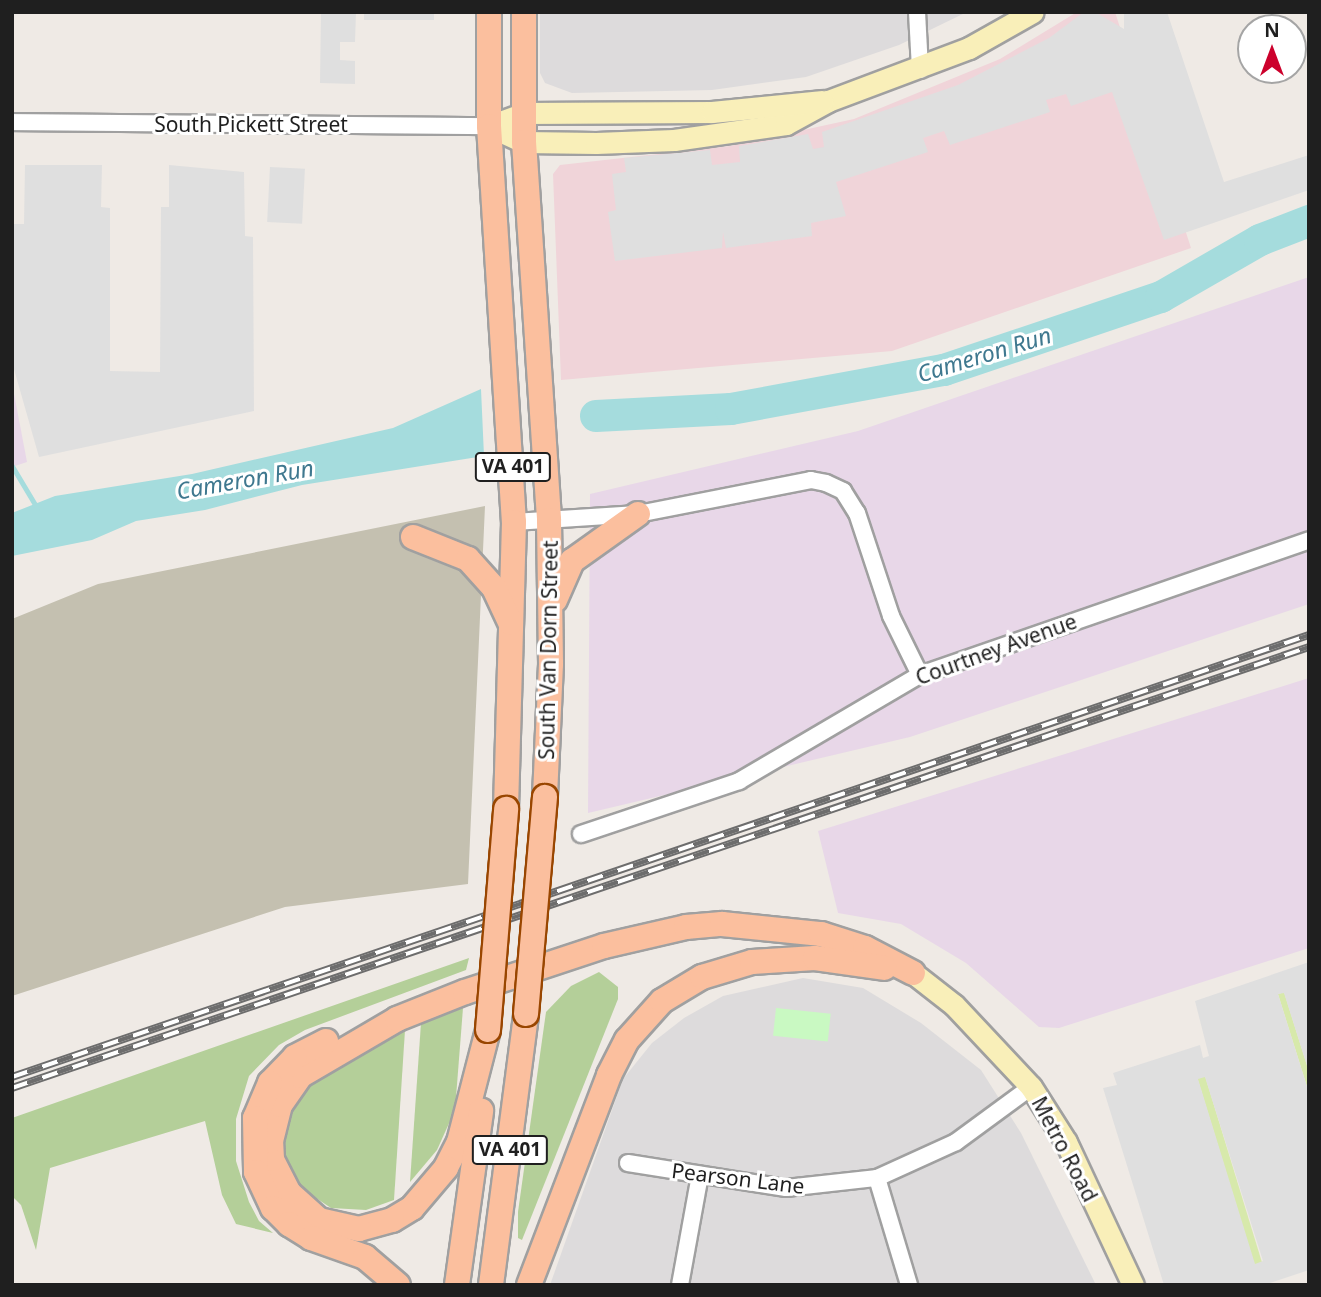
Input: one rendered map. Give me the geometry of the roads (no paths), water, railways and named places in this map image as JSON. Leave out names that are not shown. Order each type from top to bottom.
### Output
[{"type":"main road","name":"South Van Dorn Street","points":[[457,1285],[488,1030],[506,809],[512,624],[514,522],[489,126],[489,12]]},
{"type":"main road","name":"South Van Dorn Street","points":[[491,1285],[526,1014],[545,797],[549,520],[524,142],[524,12]]},
{"type":"main road","name":"South Pickett Street","points":[[489,126],[524,142],[722,134],[786,124],[828,101],[919,70],[1032,12]]},
{"type":"main road","name":"South Pickett Street","points":[[489,126],[524,113],[712,112],[828,101]]},
{"type":"main road","points":[[549,617],[572,561],[639,514]]},
{"type":"main road","points":[[413,537],[468,559],[494,588],[512,624]]},
{"type":"main road","points":[[398,1285],[366,1257],[311,1238],[289,1224],[262,1190],[252,1134],[270,1083],[295,1057],[354,1030],[397,1019],[604,946],[686,927],[757,925],[810,932],[864,948],[913,973]]},
{"type":"main road","points":[[529,1285],[609,1075],[627,1040],[662,1001],[713,973],[782,958],[844,961],[913,973]]},
{"type":"main road","name":"Metro Road","points":[[913,973],[954,1005],[1031,1087],[1066,1142],[1133,1285]]},
{"type":"main road","points":[[397,1019],[300,1076],[274,1122],[272,1159],[278,1176],[302,1208],[337,1226],[359,1229],[392,1220],[431,1189],[459,1142],[488,1030]]},
{"type":"street","points":[[917,12],[919,70]]},
{"type":"street","name":"South Pickett Street","points":[[12,122],[489,126]]},
{"type":"street","points":[[514,522],[639,514],[811,480],[842,491],[857,513],[891,616],[920,675]]},
{"type":"street","name":"Courtney Avenue","points":[[581,834],[739,781],[920,675],[1309,540]]},
{"type":"street","name":"Pearson Lane","points":[[628,1163],[786,1188],[877,1178],[956,1142],[1031,1087]]},
{"type":"street","points":[[680,1285],[700,1175]]},
{"type":"street","points":[[877,1178],[909,1285]]},
{"type":"water","points":[[481,389],[484,456],[302,485],[205,510],[136,521],[92,540],[12,556],[12,513],[55,496],[192,474],[393,428]]},
{"type":"waterway","name":"Cameron Run","points":[[596,416],[731,409],[944,370],[1161,297],[1260,240],[1309,221]]},
{"type":"waterway","points":[[12,466],[37,508]]},
{"type":"railway","points":[[12,1077],[1309,635]]},
{"type":"railway","points":[[12,1088],[1309,647]]}]
